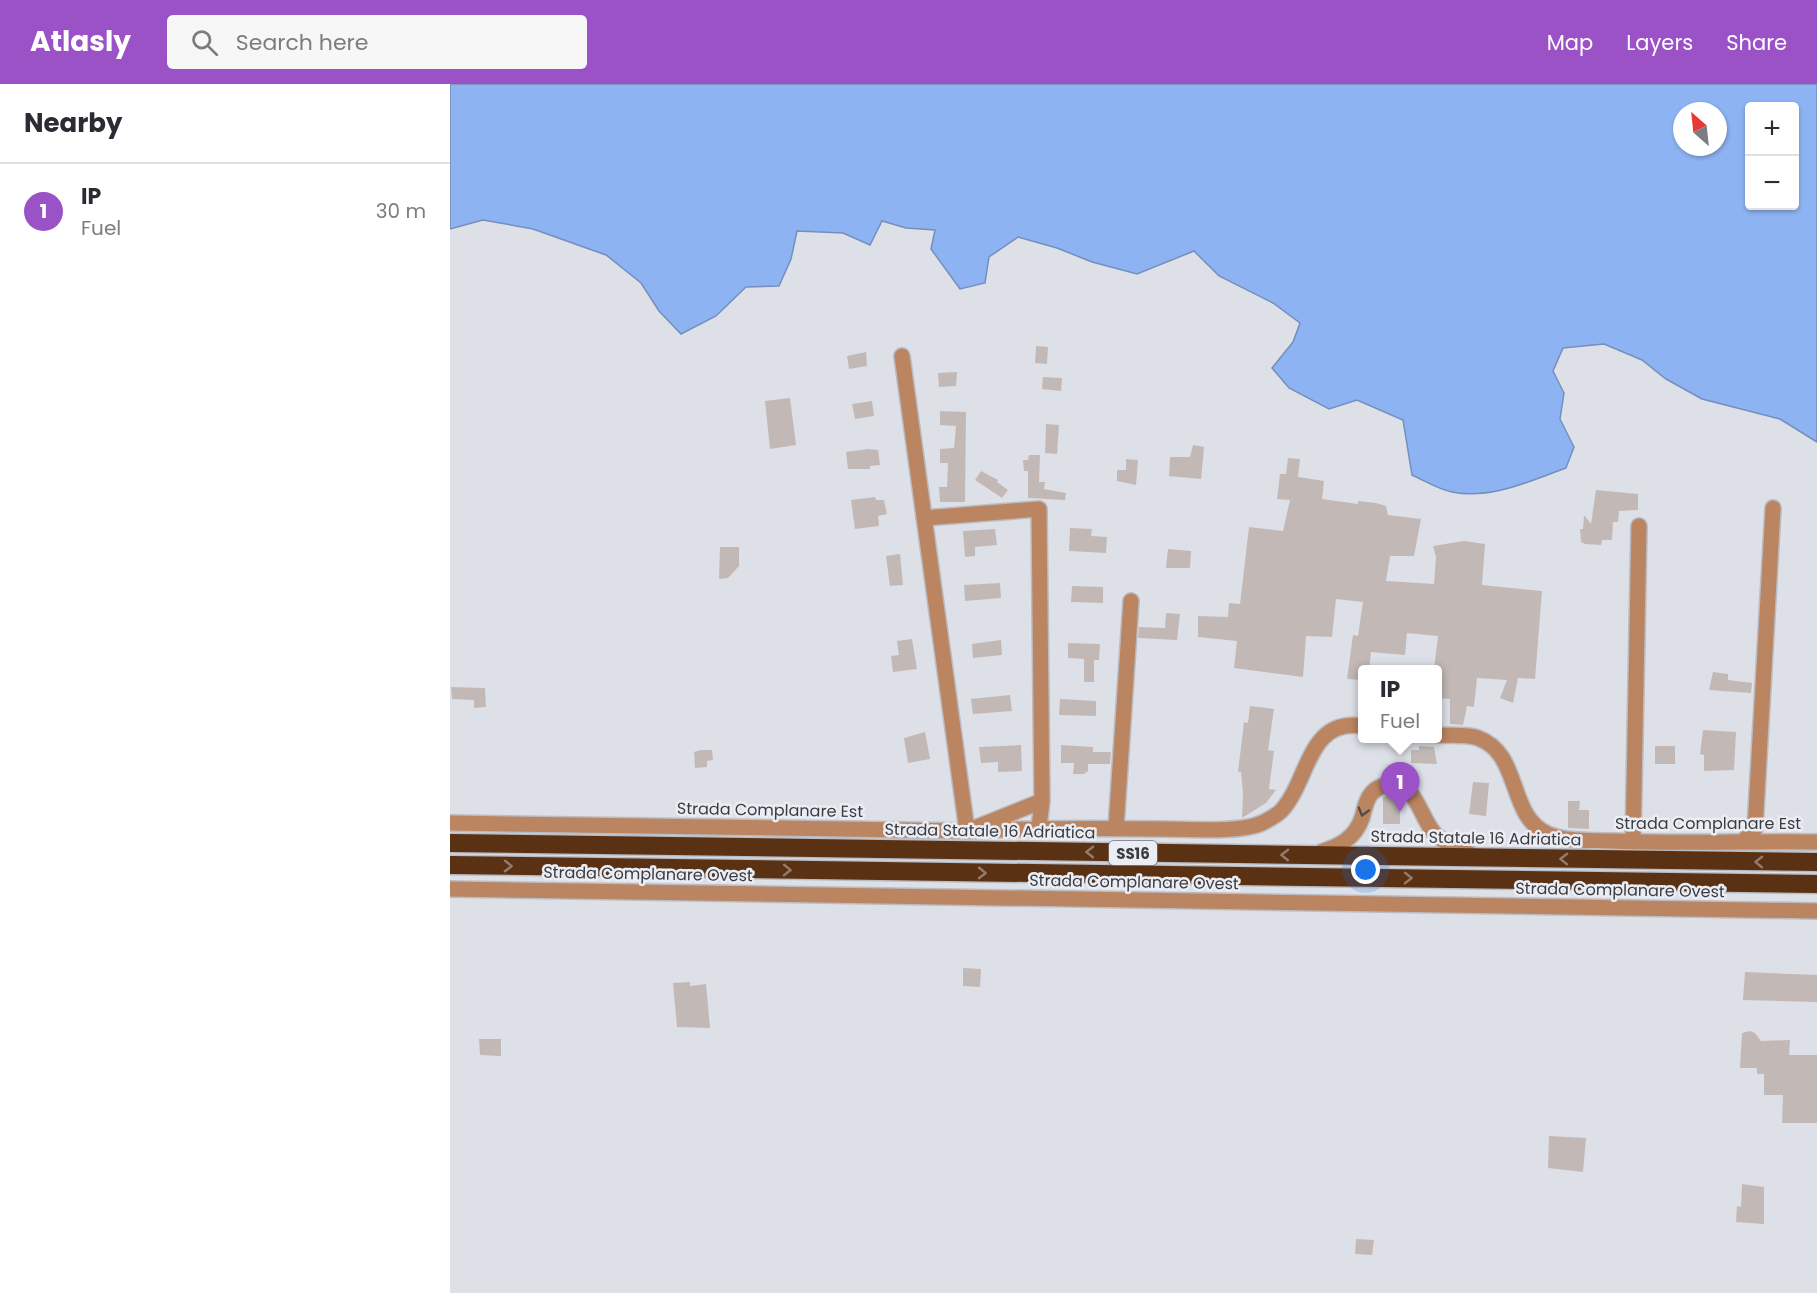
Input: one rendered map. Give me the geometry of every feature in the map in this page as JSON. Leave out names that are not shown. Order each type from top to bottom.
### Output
[{"type":"highway","name":"Strada Statale 16 Adriatica","points":[[450,843],[1817,862]]},
{"type":"highway","name":"SS16","points":[[450,865],[1817,884]]},
{"type":"street","points":[[902,356],[967,831],[1042,801]]},
{"type":"street","points":[[1743,841],[1755,829],[1773,508]]},
{"type":"street","points":[[924,518],[1039,509],[1042,801],[1039,828]]},
{"type":"street","points":[[1633,842],[1639,526]]},
{"type":"street","points":[[1116,828],[1131,601]]},
{"type":"street","name":"Strada Complanare Est","points":[[450,823],[967,831],[1039,828],[1223,829],[1260,824],[1281,811],[1318,741],[1336,730],[1358,726]]},
{"type":"street","name":"Strada Complanare Est","points":[[1442,735],[1478,738],[1497,750],[1508,765],[1522,808],[1534,825],[1548,834],[1569,839],[1633,842],[1817,842]]},
{"type":"street","points":[[1312,855],[1340,846],[1354,834],[1371,794],[1381,786],[1397,784],[1407,789],[1419,802],[1425,819],[1435,834],[1449,844],[1478,858]]},
{"type":"street","name":"Strada Complanare Ovest","points":[[450,888],[1817,911]]},
{"type":"water","points":[[450,84],[1817,84],[1817,442],[1780,419],[1702,399],[1666,379],[1642,360],[1604,344],[1563,348],[1553,371],[1564,393],[1560,419],[1574,447],[1566,468],[1510,488],[1481,493],[1452,492],[1412,475],[1403,420],[1357,400],[1329,409],[1289,388],[1272,368],[1293,342],[1300,323],[1273,303],[1219,276],[1194,251],[1137,274],[1092,262],[1057,248],[1018,237],[989,257],[985,283],[960,289],[931,249],[935,230],[906,228],[882,221],[870,245],[843,233],[797,231],[791,259],[779,286],[746,287],[716,316],[681,334],[659,311],[641,283],[606,255],[533,229],[483,220],[450,229]]},
{"type":"building","points":[[1036,346],[1048,347],[1047,364],[1035,363]]},
{"type":"building","points":[[866,352],[867,366],[849,369],[847,356]]},
{"type":"building","points":[[957,372],[956,386],[939,387],[938,373]]},
{"type":"building","points":[[1043,377],[1062,378],[1061,391],[1042,389]]},
{"type":"building","points":[[790,398],[796,445],[770,449],[765,401]]},
{"type":"building","points":[[872,401],[874,416],[855,419],[852,404]]},
{"type":"building","points":[[940,411],[966,412],[965,502],[940,502],[939,487],[947,487],[948,463],[940,463],[940,449],[954,448],[956,426],[940,425]]},
{"type":"building","points":[[1046,424],[1059,425],[1057,454],[1045,453]]},
{"type":"building","points":[[1193,445],[1204,447],[1201,479],[1169,476],[1170,457],[1190,457]]},
{"type":"building","points":[[878,450],[880,465],[870,466],[870,469],[848,469],[846,452]]},
{"type":"building","points":[[1029,455],[1040,455],[1039,482],[1045,482],[1044,489],[1066,493],[1065,500],[1028,498],[1028,471],[1024,471],[1023,460],[1028,460]]},
{"type":"building","points":[[1288,458],[1300,459],[1298,477],[1324,481],[1322,499],[1358,504],[1358,501],[1376,503],[1386,506],[1388,515],[1421,519],[1414,556],[1390,556],[1386,581],[1434,584],[1436,557],[1433,546],[1464,541],[1485,544],[1482,585],[1542,591],[1535,679],[1518,678],[1513,703],[1500,698],[1507,680],[1477,678],[1474,707],[1467,706],[1463,725],[1450,724],[1450,699],[1442,698],[1442,665],[1434,665],[1438,636],[1407,633],[1405,655],[1371,652],[1369,665],[1358,665],[1358,680],[1347,679],[1353,635],[1358,636],[1363,602],[1336,599],[1332,637],[1306,636],[1303,677],[1234,668],[1237,641],[1198,637],[1198,616],[1228,617],[1229,603],[1240,604],[1249,527],[1283,531],[1290,500],[1277,499],[1280,474],[1286,474]]},
{"type":"building","points":[[1126,459],[1138,460],[1136,485],[1117,481],[1117,470],[1126,470]]},
{"type":"building","points":[[981,471],[998,480],[997,482],[1008,490],[1002,498],[975,480]]},
{"type":"building","points":[[1596,490],[1638,494],[1638,510],[1619,511],[1618,522],[1613,522],[1612,540],[1602,540],[1601,545],[1581,542],[1580,529],[1583,529],[1584,515],[1591,524]]},
{"type":"building","points":[[875,497],[876,500],[884,500],[887,514],[878,516],[879,526],[855,529],[851,500]]},
{"type":"building","points":[[1070,528],[1092,529],[1091,536],[1107,537],[1106,553],[1069,551]]},
{"type":"building","points":[[995,529],[997,545],[975,547],[975,556],[965,557],[963,531]]},
{"type":"building","points":[[720,547],[739,547],[739,566],[728,578],[719,579]]},
{"type":"building","points":[[1168,549],[1191,551],[1190,568],[1166,568]]},
{"type":"building","points":[[900,554],[903,585],[890,586],[886,556]]},
{"type":"building","points":[[1000,583],[1001,598],[965,601],[964,585]]},
{"type":"building","points":[[1072,586],[1103,587],[1103,603],[1071,602]]},
{"type":"building","points":[[1166,613],[1180,614],[1177,640],[1138,638],[1139,627],[1165,628]]},
{"type":"building","points":[[912,639],[917,669],[893,672],[891,656],[899,655],[897,641]]},
{"type":"building","points":[[1001,640],[1002,655],[973,658],[972,644]]},
{"type":"building","points":[[1068,643],[1100,644],[1099,660],[1094,660],[1094,682],[1084,682],[1084,659],[1068,658]]},
{"type":"building","points":[[1713,672],[1728,674],[1728,680],[1752,683],[1751,693],[1709,690]]},
{"type":"building","points":[[451,687],[485,688],[486,707],[474,708],[474,700],[452,699]]},
{"type":"building","points":[[1010,695],[1012,711],[973,714],[971,699]]},
{"type":"building","points":[[1060,699],[1096,701],[1096,716],[1059,715]]},
{"type":"building","points":[[1250,706],[1274,709],[1268,750],[1274,751],[1269,789],[1276,790],[1266,803],[1242,818],[1243,793],[1241,772],[1238,772],[1244,722],[1248,723]]},
{"type":"building","points":[[1703,730],[1736,732],[1734,770],[1704,771],[1704,755],[1700,754]]},
{"type":"building","points":[[925,732],[930,759],[908,763],[904,738]]},
{"type":"building","points":[[1021,745],[1022,771],[998,772],[998,762],[981,763],[979,747]]},
{"type":"building","points":[[1061,745],[1093,747],[1093,752],[1111,752],[1110,764],[1088,764],[1088,771],[1084,774],[1073,774],[1074,763],[1061,763]]},
{"type":"building","points":[[1419,746],[1434,747],[1437,764],[1411,763],[1411,750],[1419,750]]},
{"type":"building","points":[[1655,746],[1675,746],[1675,764],[1655,764]]},
{"type":"building","points":[[712,750],[713,760],[707,761],[707,767],[695,768],[694,752]]},
{"type":"building","points":[[1473,782],[1489,783],[1486,816],[1469,814]]},
{"type":"building","points":[[1389,795],[1400,797],[1400,824],[1383,824],[1383,797]]},
{"type":"building","points":[[1568,801],[1580,801],[1579,810],[1589,810],[1589,829],[1568,828]]},
{"type":"building","points":[[963,968],[981,969],[980,987],[963,986]]},
{"type":"building","points":[[1745,972],[1817,975],[1817,1002],[1743,1000]]},
{"type":"building","points":[[690,982],[690,986],[706,984],[710,1028],[677,1027],[673,983]]},
{"type":"building","points":[[1750,1031],[1755,1033],[1761,1041],[1790,1040],[1789,1055],[1817,1055],[1817,1123],[1782,1123],[1783,1095],[1764,1095],[1764,1074],[1757,1074],[1757,1068],[1740,1068],[1742,1033]]},
{"type":"building","points":[[479,1039],[501,1039],[501,1056],[480,1055]]},
{"type":"building","points":[[1549,1136],[1586,1138],[1583,1172],[1548,1168]]},
{"type":"building","points":[[1742,1184],[1764,1187],[1764,1224],[1736,1222],[1737,1206],[1741,1207]]},
{"type":"building","points":[[1356,1239],[1374,1240],[1372,1255],[1355,1254]]},
{"type":"place","name":"IP","points":[[1400,812]]}]
